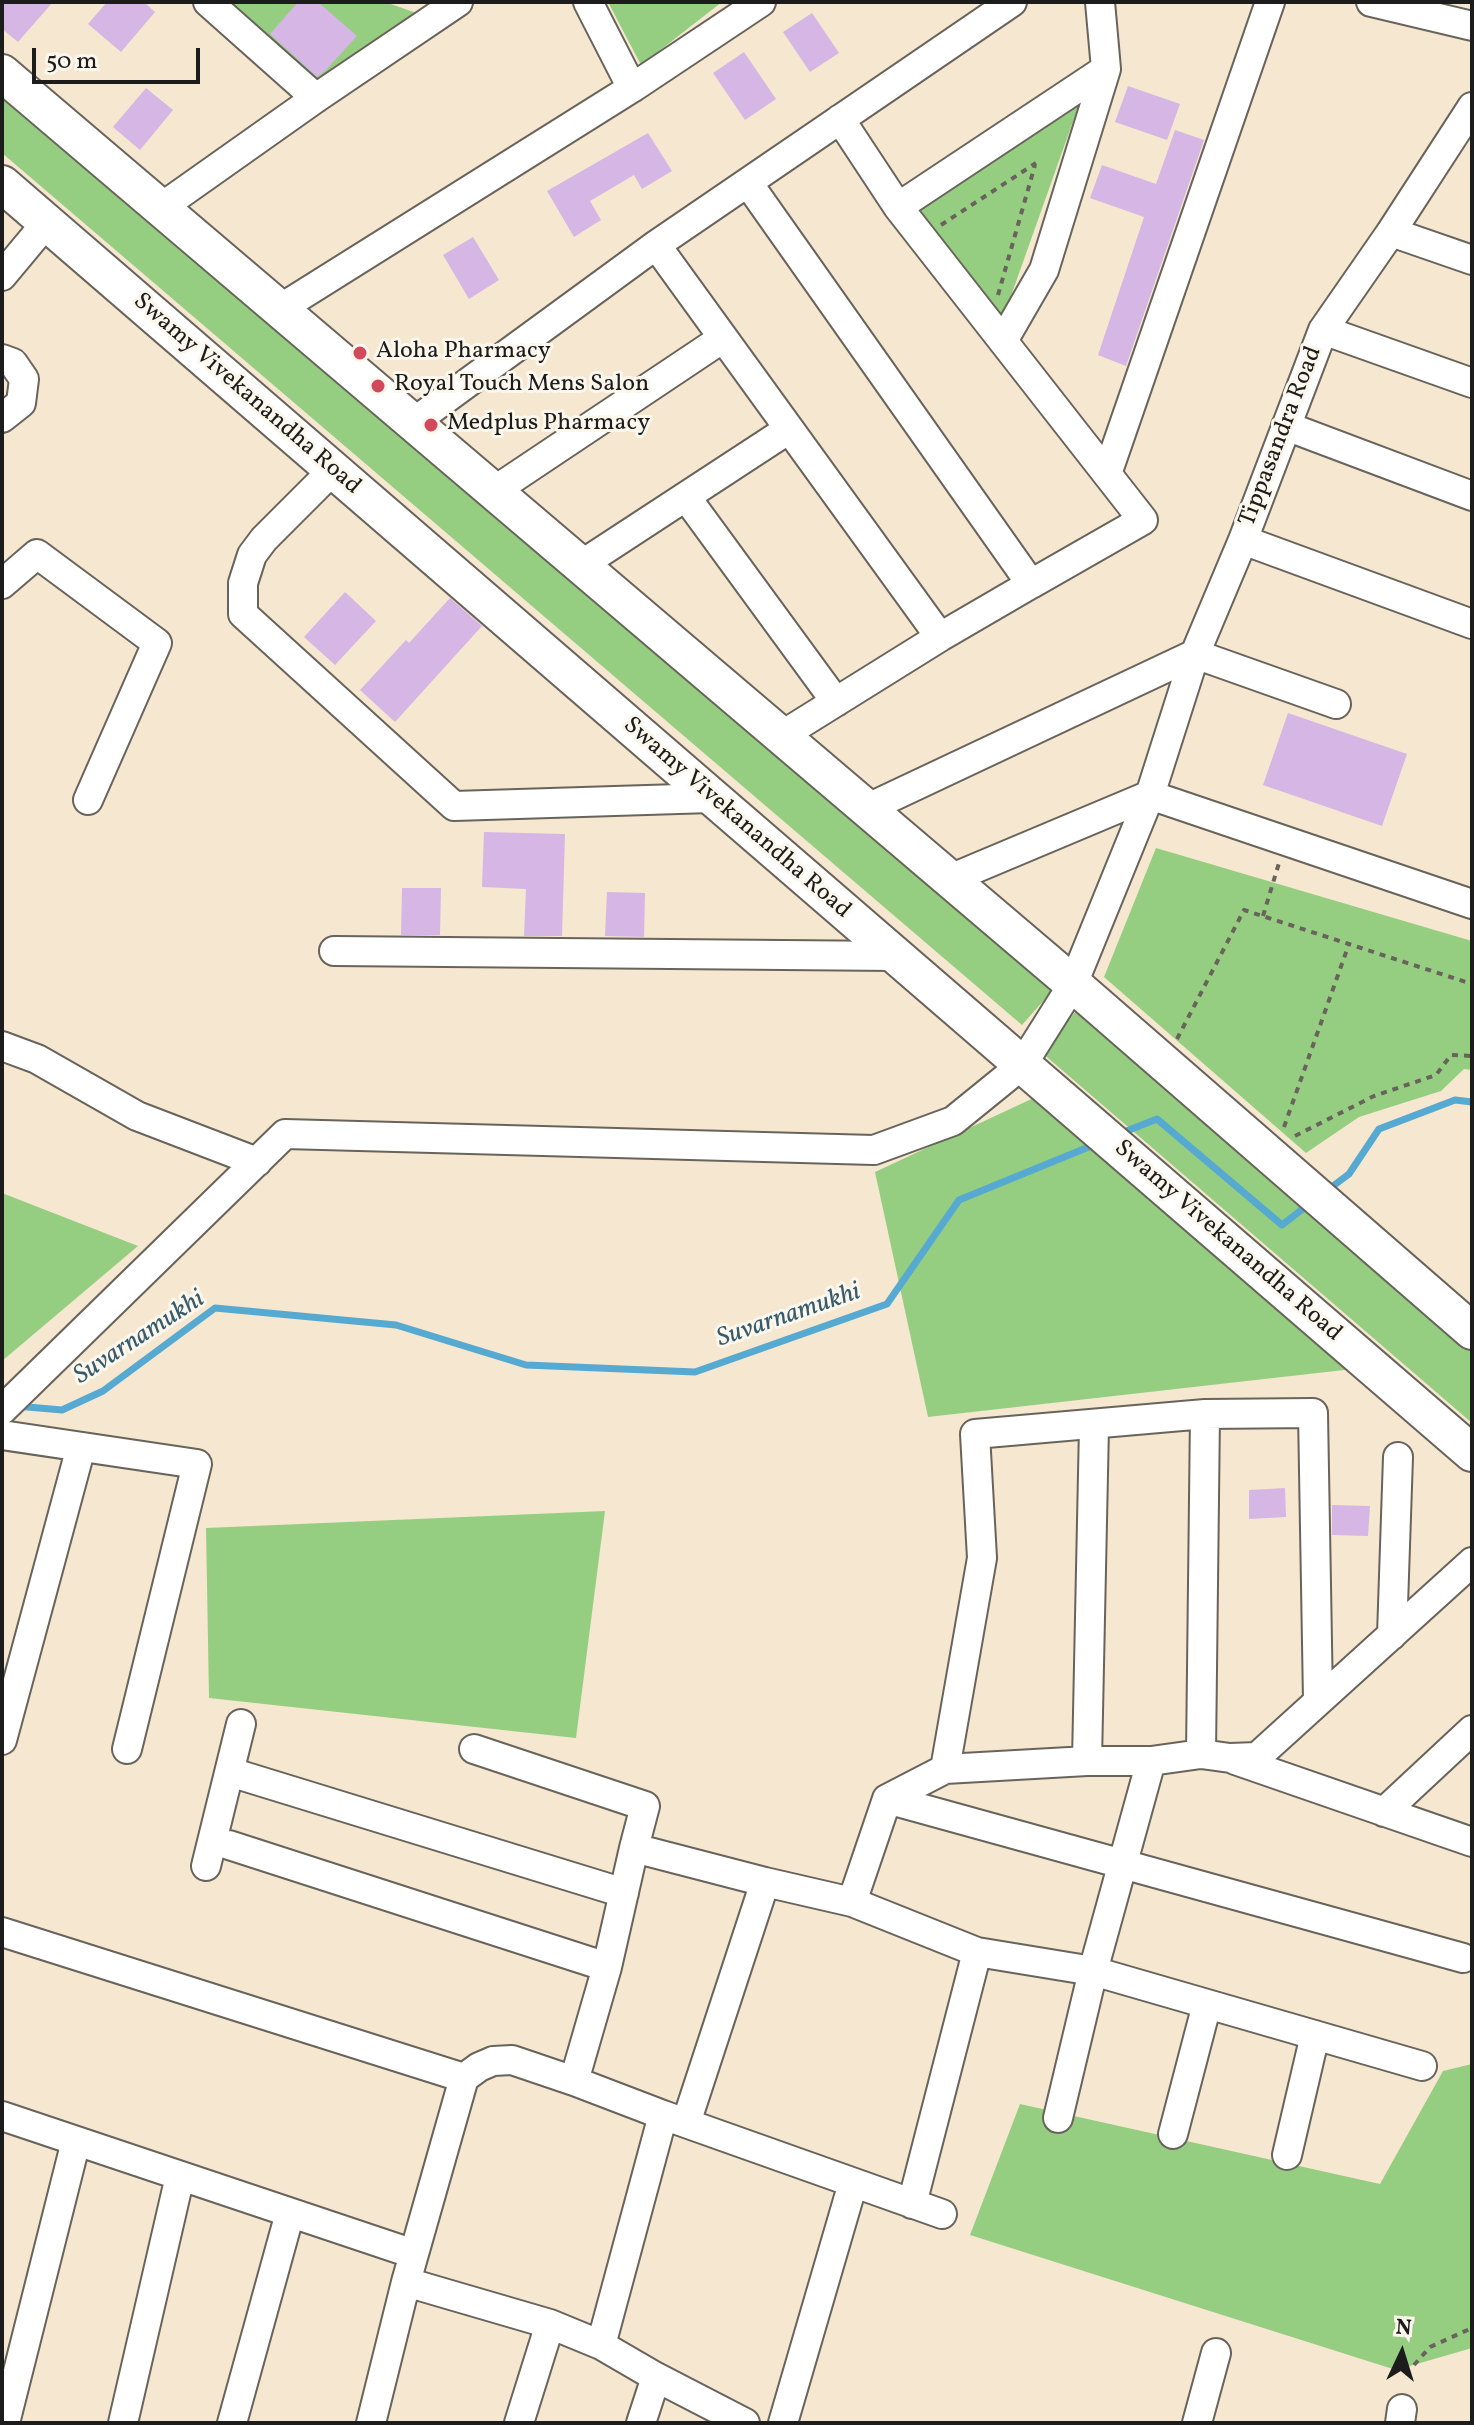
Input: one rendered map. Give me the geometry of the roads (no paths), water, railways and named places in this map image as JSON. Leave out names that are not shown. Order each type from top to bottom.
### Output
[{"type":"main road","points":[[2,73],[1073,984],[1472,1331]]},
{"type":"main road","name":"Swamy Vivekanandha Road","points":[[2,184],[1472,1453]]},
{"type":"street","points":[[208,2],[316,98]]},
{"type":"street","points":[[159,209],[458,2]]},
{"type":"street","points":[[588,2],[632,88]]},
{"type":"street","points":[[278,310],[632,88],[761,2]]},
{"type":"street","points":[[414,422],[656,245],[1012,2]]},
{"type":"street","points":[[1003,341],[1044,270],[1106,69],[1100,2]]},
{"type":"street","points":[[1107,474],[1270,2]]},
{"type":"street","points":[[1371,2],[1472,26]]},
{"type":"street","points":[[898,207],[1106,69]]},
{"type":"street","name":"Tippasandra Road","points":[[4,1408],[285,1134],[874,1150],[953,1121],[1022,1065],[1073,984],[1150,795],[1195,654],[1243,540],[1323,330],[1472,107]]},
{"type":"street","points":[[781,736],[940,637],[1143,520],[898,207],[840,119]]},
{"type":"street","points":[[748,183],[1031,584]]},
{"type":"street","points":[[2,276],[47,222]]},
{"type":"street","points":[[1391,232],[1472,260]]},
{"type":"street","points":[[656,245],[940,637]]},
{"type":"street","points":[[1323,330],[1472,383]]},
{"type":"street","points":[[494,491],[723,338]]},
{"type":"street","points":[[2,359],[13,363],[24,379],[21,403],[2,418]]},
{"type":"street","points":[[1286,426],[1472,496]]},
{"type":"street","points":[[581,565],[789,429]]},
{"type":"street","points":[[333,470],[252,555],[243,583],[243,614],[454,806],[711,798]]},
{"type":"street","points":[[686,497],[836,702]]},
{"type":"street","points":[[1243,540],[1469,614]]},
{"type":"street","points":[[2,584],[37,554],[157,643],[88,800]]},
{"type":"street","points":[[866,809],[1195,654],[1336,704]]},
{"type":"street","points":[[950,879],[1150,795],[1472,904]]},
{"type":"street","points":[[334,951],[894,956]]},
{"type":"street","points":[[2,1046],[37,1059],[137,1116],[257,1162]]},
{"type":"street","points":[[945,1769],[982,1558],[975,1434],[1205,1414],[1313,1413],[1318,1700]]},
{"type":"street","points":[[1201,1754],[1205,1414]]},
{"type":"street","points":[[1087,1761],[1094,1426]]},
{"type":"street","points":[[2,1435],[197,1464],[127,1749]]},
{"type":"street","points":[[2,1740],[81,1447]]},
{"type":"street","points":[[1392,1635],[1398,1457]]},
{"type":"street","points":[[852,1902],[887,1799],[945,1769],[1087,1761],[1151,1761],[1201,1754],[1230,1758],[1257,1757],[1392,1635],[1468,1573]]},
{"type":"street","points":[[206,1866],[241,1724]]},
{"type":"street","points":[[1384,1812],[1472,1730]]},
{"type":"street","points":[[474,1749],[645,1806],[607,1967],[574,2081]]},
{"type":"street","points":[[1230,1758],[1472,1842]]},
{"type":"street","points":[[1058,2118],[1093,1971],[1151,1761]]},
{"type":"street","points":[[230,1772],[624,1893]]},
{"type":"street","points":[[887,1799],[1463,1958]]},
{"type":"street","points":[[229,1845],[607,1967]]},
{"type":"street","points":[[634,1848],[852,1902],[977,1952],[1093,1971],[1422,2066]]},
{"type":"street","points":[[601,2345],[674,2119],[765,1882]]},
{"type":"street","points":[[2,1932],[464,2078]]},
{"type":"street","points":[[912,2204],[977,1952]]},
{"type":"street","points":[[1173,2134],[1207,2004]]},
{"type":"street","points":[[1287,2155],[1315,2035]]},
{"type":"street","points":[[371,2423],[406,2282],[464,2078],[493,2061],[512,2060],[574,2081],[942,2214]]},
{"type":"street","points":[[2,2116],[414,2254]]},
{"type":"street","points":[[5,2423],[76,2141]]},
{"type":"street","points":[[123,2423],[180,2176]]},
{"type":"street","points":[[783,2423],[853,2183]]},
{"type":"street","points":[[232,2423],[290,2213]]},
{"type":"street","points":[[406,2282],[550,2324],[601,2345],[745,2423]]},
{"type":"street","points":[[519,2423],[550,2324]]},
{"type":"street","points":[[1197,2423],[1216,2353]]},
{"type":"street","points":[[641,2423],[656,2377]]},
{"type":"waterway","name":"Suvarnamukhi","points":[[1325,1192],[1349,1174],[1379,1129],[1455,1100],[1472,1102]]},
{"type":"waterway","name":"Suvarnamukhi","points":[[1119,1134],[1157,1119],[1282,1225],[1309,1204]]},
{"type":"waterway","name":"Suvarnamukhi","points":[[16,1406],[62,1410],[103,1391],[215,1308],[396,1325],[526,1365],[695,1372],[887,1304],[959,1200],[1096,1144]]},
{"type":"place","name":"Aloha Pharmacy","points":[[360,353]]},
{"type":"place","name":"Royal Touch Mens Salon","points":[[378,386]]},
{"type":"place","name":"Medplus Pharmacy","points":[[431,425]]}]
